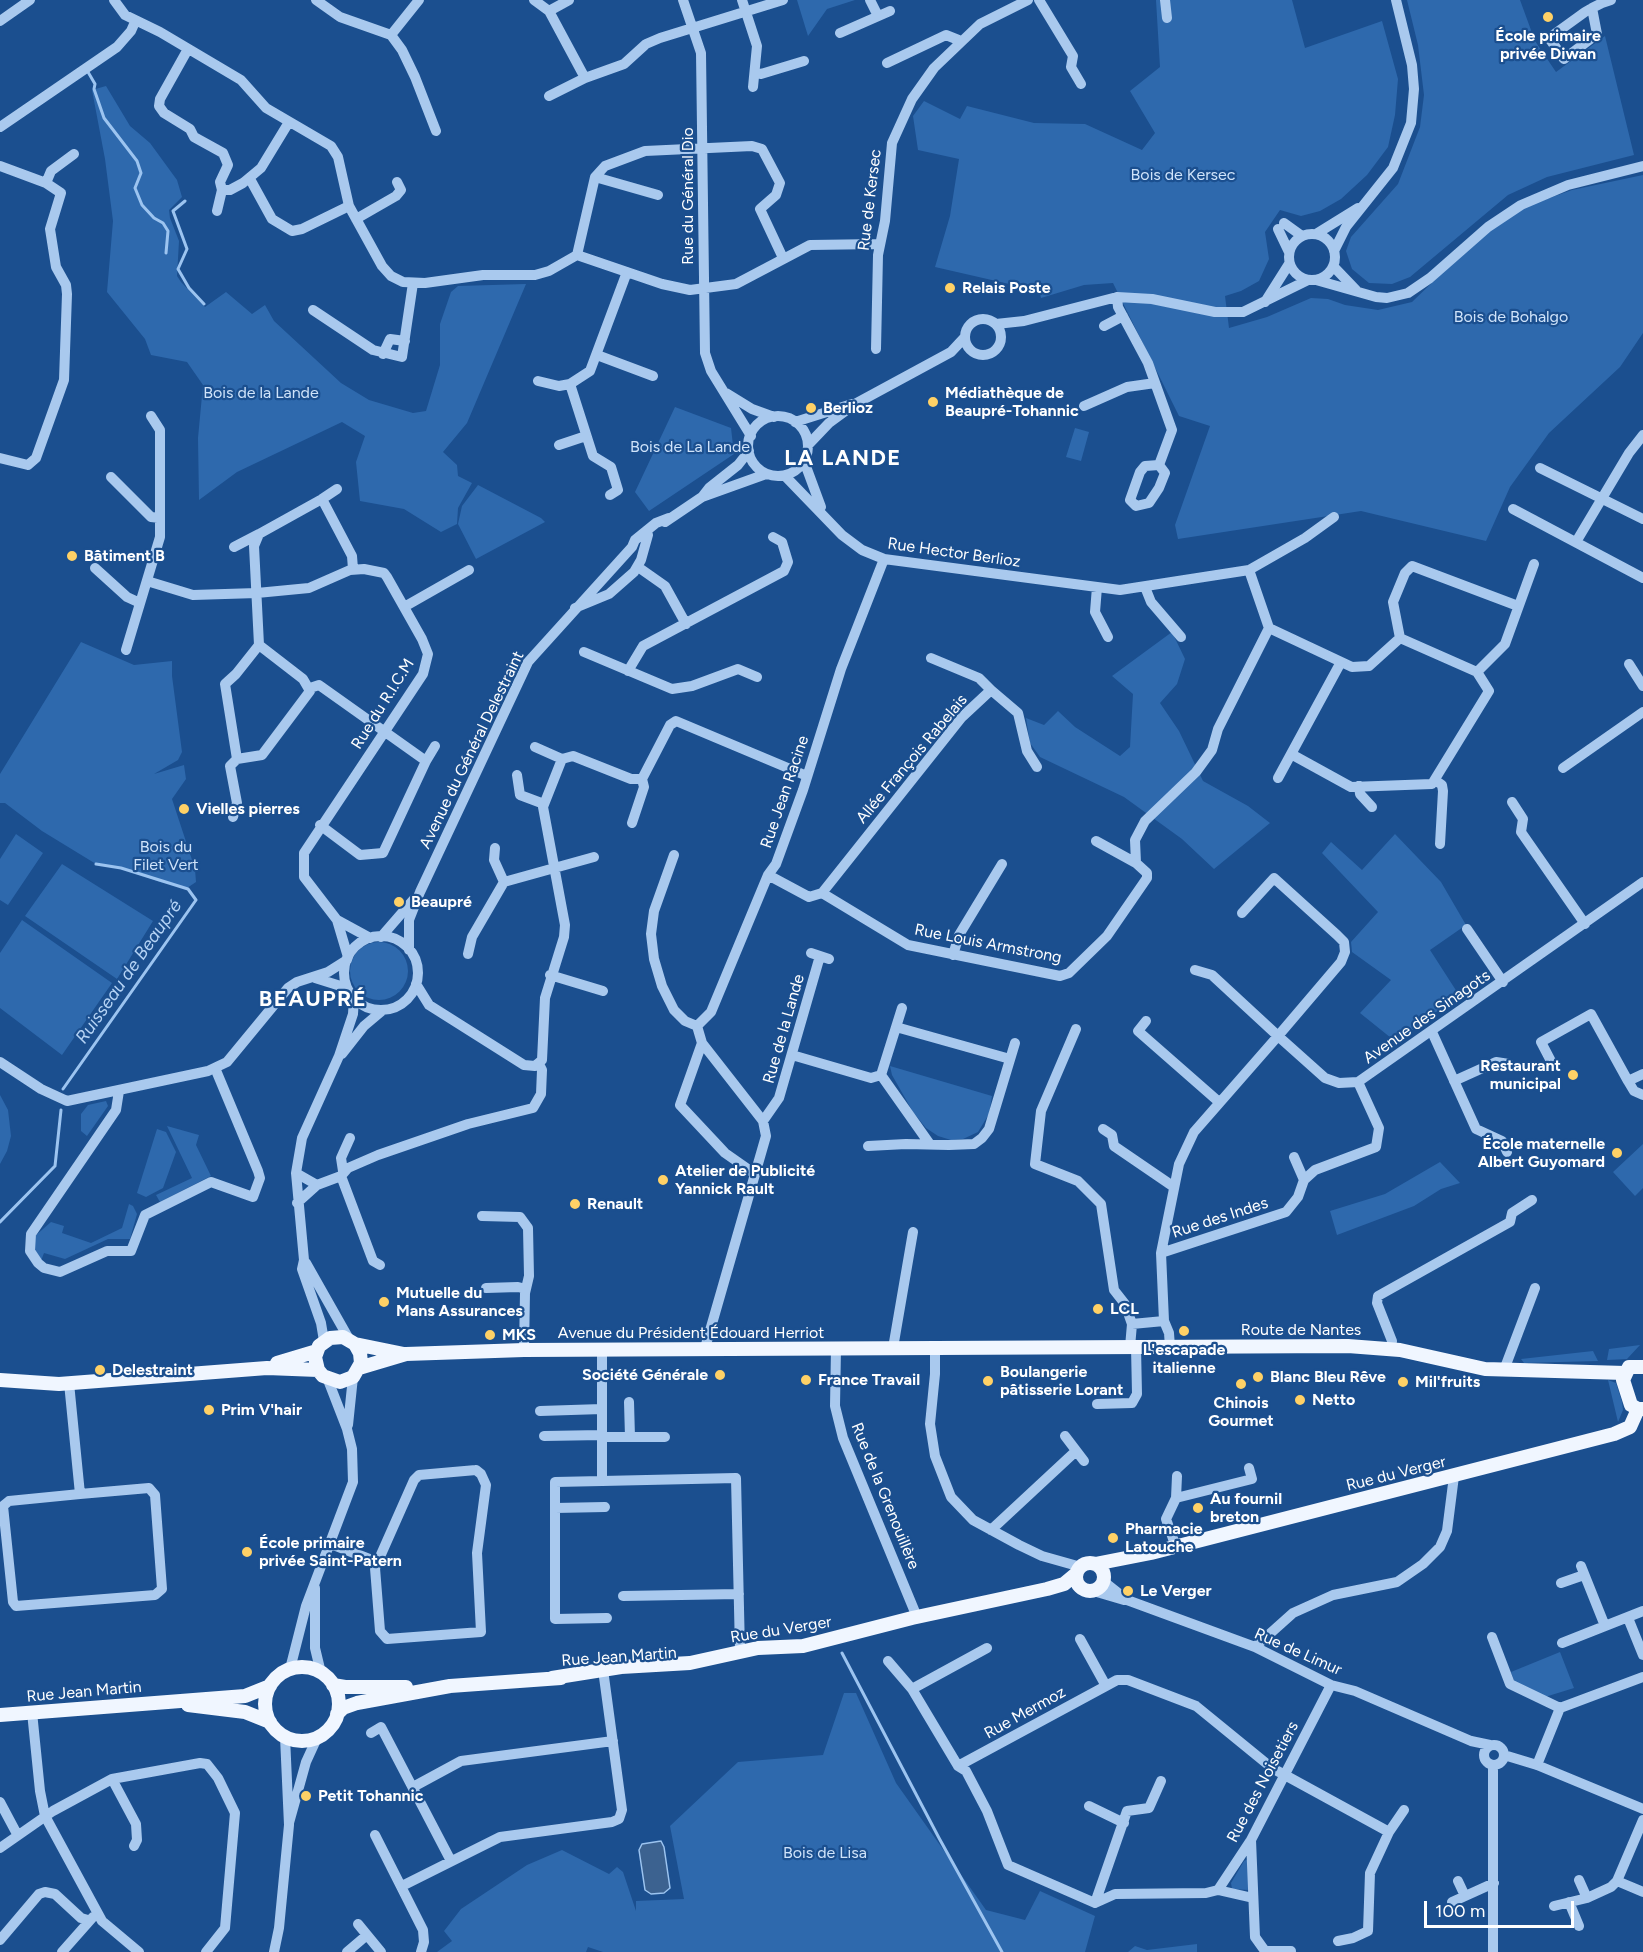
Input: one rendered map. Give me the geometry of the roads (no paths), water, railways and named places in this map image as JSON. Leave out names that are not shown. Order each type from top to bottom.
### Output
[{"type":"main road","points":[[0,1380],[37,1384],[69,1383],[267,1368],[323,1375],[340,1382],[356,1373],[361,1358],[352,1342],[336,1336],[320,1346],[267,1368]]},
{"type":"main road","name":"Avenue du Président Édouard Herriot","points":[[352,1342],[406,1354],[602,1348],[976,1348]]},
{"type":"main road","points":[[320,1346],[323,1375]]},
{"type":"main road","name":"Route de Nantes","points":[[976,1348],[1348,1346],[1391,1349],[1467,1366],[1503,1370],[1624,1372]]},
{"type":"main road","name":"Avenue du Président Édouard Herriot","points":[[356,1373],[406,1354]]},
{"type":"main road","points":[[1640,1409],[1629,1400],[1623,1380],[1624,1372],[1641,1362]]},
{"type":"main road","name":"Rue du Verger","points":[[552,1678],[621,1667],[690,1663],[740,1651],[772,1646],[788,1648],[834,1640],[917,1617],[1047,1589],[1064,1584],[1079,1570],[1100,1573],[1150,1553],[1614,1434],[1630,1427],[1640,1409]]},
{"type":"main road","points":[[1079,1570],[1077,1582],[1086,1589],[1098,1588],[1100,1573]]},
{"type":"main road","name":"Rue du Verger","points":[[1047,1589],[1086,1589]]},
{"type":"main road","name":"Rue Jean Martin","points":[[333,1684],[345,1687],[450,1686],[552,1678],[604,1677],[683,1670],[788,1648]]},
{"type":"main road","points":[[306,1668],[321,1673],[333,1684],[338,1699],[337,1714],[330,1728],[316,1738],[301,1741],[285,1737],[270,1722],[265,1704],[270,1686],[290,1670],[306,1668]]},
{"type":"main road","name":"Rue Jean Martin","points":[[0,1715],[245,1696],[270,1686]]},
{"type":"main road","name":"Rue Jean Martin","points":[[337,1714],[343,1708],[357,1703],[450,1686]]},
{"type":"main road","name":"Rue Jean Martin","points":[[171,1702],[245,1712],[270,1722]]},
{"type":"street","points":[[0,21],[30,0]]},
{"type":"street","points":[[114,0],[125,15],[135,22],[160,32],[241,80],[260,103],[333,149],[338,157],[349,206],[386,272],[397,279],[413,283],[483,275],[535,275],[549,271],[578,255],[676,289],[703,288],[736,284],[814,244],[879,244]]},
{"type":"street","points":[[316,0],[340,17],[391,35],[402,50],[415,77],[436,131]]},
{"type":"street","points":[[391,35],[419,0]]},
{"type":"street","points":[[534,0],[549,11],[585,78]]},
{"type":"street","points":[[549,11],[569,0]]},
{"type":"street","name":"Rue du Général Dio","points":[[683,0],[701,53],[703,288],[706,355],[711,371],[751,436]]},
{"type":"street","points":[[549,96],[585,78],[624,64],[646,44],[744,5],[783,0]]},
{"type":"street","points":[[870,0],[878,16]]},
{"type":"street","name":"Rue de Kersec","points":[[876,349],[879,244],[885,221],[892,143],[926,78],[961,41],[985,20],[1028,0]]},
{"type":"street","points":[[1039,0],[1073,56],[1071,67],[1081,84]]},
{"type":"street","points":[[1165,0],[1167,18]]},
{"type":"street","points":[[808,445],[802,428],[795,422],[774,417],[760,423],[751,436],[749,450],[755,464],[766,474],[785,476],[793,473],[804,461],[808,445],[830,423],[855,404],[951,352],[966,338],[968,328],[977,320],[989,320],[996,324],[1024,321],[1117,297],[1152,299],[1232,313],[1252,309],[1312,280],[1324,277],[1334,266],[1334,251],[1346,227],[1393,168],[1411,123],[1414,89],[1412,65],[1396,0]]},
{"type":"street","points":[[1592,8],[1597,33],[1564,59],[1549,38],[1592,8],[1611,0]]},
{"type":"street","points":[[744,5],[757,46],[753,87]]},
{"type":"street","points":[[840,33],[890,10]]},
{"type":"street","points":[[0,127],[117,46],[131,32],[135,22]]},
{"type":"street","points":[[887,63],[946,35],[961,41]]},
{"type":"street","points":[[188,49],[160,99],[159,106],[164,113],[190,129],[194,136],[223,153],[228,165],[220,183],[222,190],[217,211]]},
{"type":"street","points":[[755,72],[761,74],[804,61]]},
{"type":"street","points":[[222,190],[230,190],[250,178],[267,160],[288,122]]},
{"type":"street","points":[[578,255],[595,177],[605,166],[639,153],[752,147],[762,149],[780,188],[776,195],[761,206],[760,212],[783,258]]},
{"type":"street","points":[[46,183],[51,171],[74,154]]},
{"type":"street","points":[[0,166],[46,183],[61,193],[50,229],[58,274],[66,285],[67,298],[64,380],[36,458],[28,465],[0,458]]},
{"type":"street","points":[[1289,264],[1296,275],[1387,298],[1408,292],[1430,278],[1488,227],[1521,205],[1568,184],[1643,166]]},
{"type":"street","points":[[595,177],[658,195]]},
{"type":"street","points":[[250,178],[272,219],[292,231],[302,229],[349,206]]},
{"type":"street","points":[[356,219],[391,200],[401,189]]},
{"type":"street","points":[[1266,302],[1289,264],[1289,252],[1281,226],[1302,236],[1316,234],[1364,205]]},
{"type":"street","points":[[1316,234],[1328,240],[1334,251]]},
{"type":"street","points":[[1289,252],[1302,236]]},
{"type":"street","points":[[1334,266],[1356,290]]},
{"type":"street","points":[[538,381],[559,386],[570,384],[588,374],[627,272]]},
{"type":"street","points":[[312,310],[373,350],[402,357],[413,283]]},
{"type":"street","points":[[1117,297],[1122,316],[1148,363],[1172,430],[1159,465]]},
{"type":"street","points":[[1104,326],[1122,316]]},
{"type":"street","points":[[1001,337],[1024,321]]},
{"type":"street","points":[[951,352],[973,351],[989,354],[998,347],[1001,337],[996,324]]},
{"type":"street","points":[[966,338],[973,351]]},
{"type":"street","points":[[383,354],[390,339],[405,341]]},
{"type":"street","points":[[597,355],[653,376]]},
{"type":"street","points":[[1084,406],[1127,387],[1155,383]]},
{"type":"street","points":[[570,384],[595,459],[611,467],[618,490],[610,495]]},
{"type":"street","name":"Rue du Général Dio","points":[[724,391],[752,409],[774,417]]},
{"type":"street","points":[[795,422],[855,404]]},
{"type":"street","points":[[126,650],[160,537],[160,430],[151,416]]},
{"type":"street","points":[[1576,542],[1602,497],[1643,435]]},
{"type":"street","points":[[560,445],[586,436]]},
{"type":"street","name":"Avenue du Général Delestraint","points":[[702,497],[709,488],[738,465],[749,450]]},
{"type":"street","name":"Rue Hector Berlioz","points":[[804,461],[823,513]]},
{"type":"street","points":[[1540,468],[1643,519]]},
{"type":"street","name":"Avenue du Général Delestraint","points":[[409,950],[409,920],[420,892],[522,674],[535,653],[632,547],[702,497],[766,474]]},
{"type":"street","name":"Rue Hector Berlioz","points":[[785,476],[823,513],[832,525],[856,546],[884,559],[1120,590],[1249,570],[1305,538],[1334,517]]},
{"type":"street","points":[[111,477],[151,517],[160,518]]},
{"type":"street","points":[[234,547],[337,489]]},
{"type":"street","points":[[147,581],[193,595],[257,593],[309,588],[353,569],[352,556],[322,499]]},
{"type":"street","points":[[1513,509],[1643,578]]},
{"type":"street","name":"Avenue du Général Delestraint","points":[[632,547],[635,540],[649,527],[669,519]]},
{"type":"street","points":[[237,759],[225,684],[236,675],[259,645],[254,546],[259,534]]},
{"type":"street","points":[[575,608],[617,590],[638,567],[648,535]]},
{"type":"street","points":[[628,671],[643,645],[784,571],[788,562],[782,542],[773,537]]},
{"type":"street","name":"Rue Jean Racine","points":[[697,1026],[711,1012],[768,875],[776,864],[841,669],[884,559]]},
{"type":"street","points":[[1477,672],[1502,649],[1534,564]]},
{"type":"street","points":[[1400,638],[1393,602],[1405,573],[1412,566],[1518,606]]},
{"type":"street","points":[[638,567],[665,586],[686,624]]},
{"type":"street","points":[[95,568],[127,597],[140,603]]},
{"type":"street","name":"Rue du R.I.C.M","points":[[353,569],[384,573],[426,647],[427,661],[420,679],[306,846],[302,860],[303,872],[313,891],[337,920],[375,938]]},
{"type":"street","points":[[404,607],[469,570]]},
{"type":"street","points":[[1136,863],[1135,840],[1145,821],[1204,762],[1212,750],[1216,736],[1269,628],[1249,570]]},
{"type":"street","points":[[1097,587],[1095,612],[1108,638]]},
{"type":"street","points":[[1145,587],[1151,602],[1181,637]]},
{"type":"street","points":[[1269,628],[1358,668],[1369,666],[1400,638]]},
{"type":"street","points":[[1292,754],[1352,787],[1432,784],[1489,690],[1477,672],[1400,638]]},
{"type":"street","points":[[259,645],[310,688]]},
{"type":"street","points":[[584,652],[674,689],[692,686],[738,669],[757,677]]},
{"type":"street","points":[[931,657],[979,678],[991,690]]},
{"type":"street","points":[[1278,778],[1341,662]]},
{"type":"street","points":[[1629,664],[1643,686]]},
{"type":"street","points":[[310,688],[319,685],[426,761]]},
{"type":"street","points":[[233,817],[237,803],[230,766],[237,759],[262,755],[308,694],[310,688]]},
{"type":"street","name":"Allée François Rabelais","points":[[822,893],[962,717],[991,690],[1018,713],[1027,752],[1036,767]]},
{"type":"street","points":[[1563,768],[1643,712]]},
{"type":"street","points":[[632,823],[644,787],[642,779],[670,725],[676,721],[807,776]]},
{"type":"street","points":[[320,825],[360,855],[383,853],[435,746]]},
{"type":"street","points":[[535,747],[562,759],[573,756],[631,779],[642,779]]},
{"type":"street","points":[[297,1203],[316,1185],[378,1155],[468,1124],[533,1108],[541,1094],[542,1070],[539,1064],[543,1054],[543,1014],[550,975],[564,937],[565,925],[544,804],[562,759]]},
{"type":"street","points":[[517,775],[520,795],[544,804]]},
{"type":"street","points":[[1435,780],[1442,785],[1443,791],[1440,844]]},
{"type":"street","points":[[1359,786],[1360,794],[1372,807]]},
{"type":"street","points":[[1512,802],[1523,819],[1521,832],[1585,924]]},
{"type":"street","points":[[1096,841],[1136,863]]},
{"type":"street","points":[[495,848],[494,860],[504,882]]},
{"type":"street","points":[[674,855],[654,911],[651,934],[654,959],[662,986],[674,1010],[685,1022],[697,1026],[702,1044],[763,1120],[766,1136],[705,1348]]},
{"type":"street","points":[[468,954],[472,937],[504,882],[594,857]]},
{"type":"street","name":"Rue Louis Armstrong","points":[[768,875],[809,897],[822,893],[908,945],[1065,975],[1107,936],[1145,883],[1147,873],[1136,863]]},
{"type":"street","points":[[953,955],[959,935],[1002,864]]},
{"type":"street","points":[[1170,1347],[1170,1334],[1164,1321],[1161,1253],[1174,1187],[1185,1148],[1219,1102],[1341,962],[1345,952],[1344,942],[1274,878],[1242,913]]},
{"type":"street","name":"Avenue des Sinagots","points":[[1195,970],[1212,975],[1325,1078],[1339,1083],[1358,1082],[1643,882]]},
{"type":"street","name":"Avenue du Général Delestraint","points":[[375,938],[420,892]]},
{"type":"street","name":"Rue du R.I.C.M","points":[[337,920],[347,959]]},
{"type":"street","points":[[1467,929],[1503,982]]},
{"type":"street","points":[[383,1010],[362,1005],[354,998],[347,988],[344,974],[347,959],[355,947],[375,938],[396,940],[409,950],[417,966],[416,984],[405,1001]]},
{"type":"street","name":"Rue de la Lande","points":[[763,1120],[779,1098],[820,956]]},
{"type":"street","points":[[0,1062],[46,1093],[67,1101],[215,1068],[227,1062],[288,988],[297,982],[314,978],[347,959]]},
{"type":"street","points":[[550,975],[603,991]]},
{"type":"street","points":[[314,978],[347,988]]},
{"type":"street","points":[[416,984],[429,1005]]},
{"type":"street","points":[[320,1346],[321,1323],[304,1275],[296,1173],[304,1132],[339,1056],[353,1014],[354,998]]},
{"type":"street","points":[[339,1056],[364,1026],[383,1010],[405,1001],[429,1005],[524,1065],[539,1064]]},
{"type":"street","points":[[881,1075],[902,1008]]},
{"type":"street","points":[[1553,1065],[1541,1041],[1591,1014],[1628,1082],[1634,1091],[1643,1095]]},
{"type":"street","points":[[1146,1021],[1138,1031],[1219,1102]]},
{"type":"street","points":[[896,1027],[1010,1059]]},
{"type":"street","points":[[1076,1029],[1041,1111],[1035,1164],[1078,1181],[1101,1204],[1114,1290],[1125,1304],[1132,1324],[1137,1394],[1132,1403],[1097,1404]]},
{"type":"street","points":[[1432,1032],[1476,1129],[1502,1141],[1508,1152]]},
{"type":"street","points":[[868,1146],[929,1143],[974,1144],[987,1135],[1015,1043]]},
{"type":"street","points":[[702,1044],[680,1105],[725,1153],[755,1174]]},
{"type":"street","points":[[792,1055],[871,1078],[881,1075]]},
{"type":"street","points":[[1454,1081],[1496,1062],[1509,1064]]},
{"type":"street","points":[[215,1068],[258,1171],[260,1178],[253,1197]]},
{"type":"street","points":[[1628,1082],[1643,1074]]},
{"type":"street","points":[[881,1075],[929,1143]]},
{"type":"street","points":[[1294,1158],[1304,1180],[1315,1170],[1376,1148],[1379,1128],[1358,1082]]},
{"type":"street","points":[[119,1091],[116,1110],[69,1174],[31,1234],[29,1242],[38,1263],[44,1268],[60,1272],[107,1251],[131,1251],[145,1215],[211,1182],[265,1201]]},
{"type":"street","points":[[1103,1129],[1112,1135],[1114,1146],[1174,1187]]},
{"type":"street","points":[[350,1138],[341,1158],[342,1174],[373,1261],[380,1265]]},
{"type":"street","points":[[296,1173],[316,1185]]},
{"type":"street","name":"Rue des Indes","points":[[1161,1253],[1286,1212],[1298,1197],[1304,1180]]},
{"type":"street","points":[[1391,1349],[1392,1341],[1377,1304],[1378,1296],[1510,1222],[1512,1213],[1532,1200]]},
{"type":"street","points":[[482,1216],[520,1217],[528,1228],[529,1275],[526,1290],[524,1350]]},
{"type":"street","points":[[893,1348],[913,1232]]},
{"type":"street","points":[[304,1260],[317,1286],[352,1342]]},
{"type":"street","points":[[486,1288],[518,1287],[526,1290]]},
{"type":"street","points":[[1503,1370],[1535,1288]]},
{"type":"street","points":[[1132,1324],[1164,1321]]},
{"type":"street","points":[[602,1348],[602,1481]]},
{"type":"street","name":"Rue de la Grenouillère","points":[[836,1348],[835,1407],[843,1438],[917,1617]]},
{"type":"street","points":[[935,1348],[930,1424],[935,1456],[951,1497],[963,1512],[991,1530],[1042,1556],[1079,1570]]},
{"type":"street","points":[[347,1429],[356,1373]]},
{"type":"street","points":[[290,1670],[306,1606],[315,1588],[353,1482],[352,1449],[347,1429],[323,1375]]},
{"type":"street","points":[[69,1383],[81,1494]]},
{"type":"street","points":[[629,1402],[630,1437]]},
{"type":"street","points":[[540,1411],[602,1408]]},
{"type":"street","points":[[544,1436],[665,1437]]},
{"type":"street","points":[[1065,1436],[1084,1461]]},
{"type":"street","points":[[991,1530],[1076,1451]]},
{"type":"street","points":[[1176,1498],[1252,1479],[1249,1468]]},
{"type":"street","points":[[476,1470],[481,1474],[486,1485],[477,1553],[481,1632],[392,1641],[381,1636],[377,1562],[416,1477],[476,1470]]},
{"type":"street","points":[[1176,1547],[1166,1519],[1176,1498],[1177,1476]]},
{"type":"street","points":[[1255,1647],[1293,1613],[1333,1595],[1397,1582],[1423,1564],[1440,1547],[1447,1531],[1454,1476]]},
{"type":"street","points":[[607,1618],[555,1619],[555,1482],[736,1478],[740,1651]]},
{"type":"street","points":[[149,1488],[155,1495],[162,1588],[155,1595],[16,1606],[13,1602],[3,1506],[9,1501],[81,1494],[149,1488]]},
{"type":"street","points":[[555,1508],[605,1507]]},
{"type":"street","points":[[331,1544],[377,1562]]},
{"type":"street","points":[[1562,1584],[1582,1570],[1605,1626]]},
{"type":"street","name":"Rue de Limur","points":[[1100,1573],[1127,1600]]},
{"type":"street","points":[[315,1588],[315,1648],[321,1673]]},
{"type":"street","name":"Rue de Limur","points":[[1086,1589],[1112,1599],[1127,1600],[1255,1647],[1331,1685],[1355,1691],[1487,1749],[1499,1747],[1504,1755],[1537,1765],[1643,1809]]},
{"type":"street","points":[[623,1596],[739,1594]]},
{"type":"street","points":[[1562,1643],[1643,1611]]},
{"type":"street","points":[[1628,1617],[1643,1655]]},
{"type":"street","points":[[1492,1637],[1510,1684],[1560,1708],[1643,1677]]},
{"type":"street","points":[[1080,1639],[1106,1686]]},
{"type":"street","points":[[912,1689],[987,1648]]},
{"type":"street","points":[[888,1661],[912,1689],[958,1766],[966,1771],[987,1810],[1008,1865],[1095,1903],[1115,1894],[1206,1893],[1218,1890],[1253,1898]]},
{"type":"street","points":[[402,1886],[500,1837],[620,1819],[622,1810],[604,1677]]},
{"type":"street","name":"Rue Mermoz","points":[[958,1766],[1106,1686],[1118,1680],[1128,1680],[1196,1706],[1283,1774],[1389,1832]]},
{"type":"street","name":"Rue des Noisetiers","points":[[1218,1890],[1251,1840],[1283,1774],[1331,1685]]},
{"type":"street","points":[[1537,1765],[1560,1708]]},
{"type":"street","points":[[32,1712],[40,1791],[45,1816],[102,1921],[139,1952]]},
{"type":"street","points":[[370,1733],[381,1727],[451,1861]]},
{"type":"street","points":[[274,1952],[279,1928],[289,1825],[285,1737]]},
{"type":"street","points":[[289,1825],[306,1762],[316,1738]]},
{"type":"street","points":[[413,1787],[461,1761],[613,1741]]},
{"type":"street","points":[[1487,1749],[1487,1762],[1493,1765],[1499,1763],[1504,1755]]},
{"type":"street","points":[[0,1848],[45,1816],[112,1779],[200,1763],[207,1764],[218,1778],[235,1813],[225,1928],[206,1952]]},
{"type":"street","points":[[1493,1765],[1493,1952]]},
{"type":"street","points":[[112,1779],[136,1824],[134,1846]]},
{"type":"street","points":[[1095,1903],[1127,1811],[1149,1808],[1161,1781]]},
{"type":"street","points":[[0,1802],[17,1834]]},
{"type":"street","points":[[1089,1806],[1124,1823]]},
{"type":"street","points":[[1338,1941],[1353,1938],[1368,1931],[1370,1873],[1389,1832],[1404,1810]]},
{"type":"street","points":[[1554,1906],[1605,1892],[1617,1881],[1643,1820]]},
{"type":"street","points":[[375,1835],[423,1930],[424,1942],[421,1952]]},
{"type":"street","points":[[1251,1840],[1253,1928],[1265,1951],[1291,1952]]},
{"type":"street","points":[[1579,1880],[1587,1898]]},
{"type":"street","points":[[1458,1881],[1464,1896]]},
{"type":"street","points":[[1617,1881],[1643,1892]]},
{"type":"street","points":[[1452,1902],[1494,1883]]},
{"type":"street","points":[[0,1940],[39,1894],[45,1892],[55,1894],[81,1918],[88,1920]]},
{"type":"street","points":[[1569,1902],[1579,1926]]},
{"type":"street","points":[[62,1952],[97,1912]]},
{"type":"street","points":[[358,1924],[381,1952]]},
{"type":"street","points":[[347,1952],[367,1935]]},
{"type":"waterway","points":[[88,72],[95,84],[94,89],[104,118],[137,161],[141,173],[135,188],[142,205],[154,218],[163,223],[168,231],[166,253]]},
{"type":"waterway","points":[[185,201],[173,211],[187,249],[178,269],[189,288],[204,304]]},
{"type":"waterway","name":"Ruisseau de Beaupré","points":[[63,1089],[196,900],[188,889],[121,868],[96,864]]},
{"type":"waterway","name":"Ruisseau de Beaupré","points":[[0,1222],[55,1166],[61,1110]]},
{"type":"waterway","points":[[842,1653],[1002,1952]]},
{"type":"place","name":"École primaire privée Diwan","points":[[1548,17]]},
{"type":"place","name":"Relais Poste","points":[[950,288]]},
{"type":"place","name":"Médiathèque de Beaupré-Tohannic","points":[[933,402]]},
{"type":"place","name":"Berlioz","points":[[811,408]]},
{"type":"place","name":"Bâtiment B","points":[[72,556]]},
{"type":"place","name":"Vielles pierres","points":[[184,809]]},
{"type":"place","name":"Beaupré","points":[[399,902]]},
{"type":"place","name":"Restaurant municipal","points":[[1573,1075]]},
{"type":"place","name":"École maternelle Albert Guyomard","points":[[1617,1153]]},
{"type":"place","name":"Atelier de Publicité Yannick Rault","points":[[663,1180]]},
{"type":"place","name":"Renault","points":[[575,1204]]},
{"type":"place","name":"Mutuelle du Mans Assurances","points":[[384,1302]]},
{"type":"place","name":"LCL","points":[[1098,1309]]},
{"type":"place","name":"L'escapade italienne","points":[[1184,1331]]},
{"type":"place","name":"MKS","points":[[490,1335]]},
{"type":"place","name":"Delestraint","points":[[100,1370]]},
{"type":"place","name":"Société Générale","points":[[720,1375]]},
{"type":"place","name":"Blanc Bleu Rêve","points":[[1258,1377]]},
{"type":"place","name":"France Travail","points":[[806,1380]]},
{"type":"place","name":"Boulangerie pâtisserie Lorant","points":[[988,1381]]},
{"type":"place","name":"Mil'fruits","points":[[1403,1382]]},
{"type":"place","name":"Chinois Gourmet","points":[[1241,1384]]},
{"type":"place","name":"Netto","points":[[1300,1400]]},
{"type":"place","name":"Prim V'hair","points":[[209,1410]]},
{"type":"place","name":"Au fournil breton","points":[[1198,1508]]},
{"type":"place","name":"Pharmacie Latouche","points":[[1113,1538]]},
{"type":"place","name":"École primaire privée Saint-Patern","points":[[247,1552]]},
{"type":"place","name":"Le Verger","points":[[1128,1591]]},
{"type":"place","name":"Petit Tohannic","points":[[306,1796]]},
{"type":"district","name":"LA LANDE","points":[[843,459]]},
{"type":"district","name":"BEAUPRÉ","points":[[313,1000]]},
{"type":"park label","name":"Bois de Kersec","points":[[1183,175]]},
{"type":"park label","name":"Bois de Bohalgo","points":[[1511,317]]},
{"type":"park label","name":"Bois de la Lande","points":[[261,393]]},
{"type":"park label","name":"Bois de La Lande","points":[[690,447]]},
{"type":"park label","name":"Bois du Filet Vert","points":[[166,856]]},
{"type":"park label","name":"Bois de Lisa","points":[[825,1853]]}]
